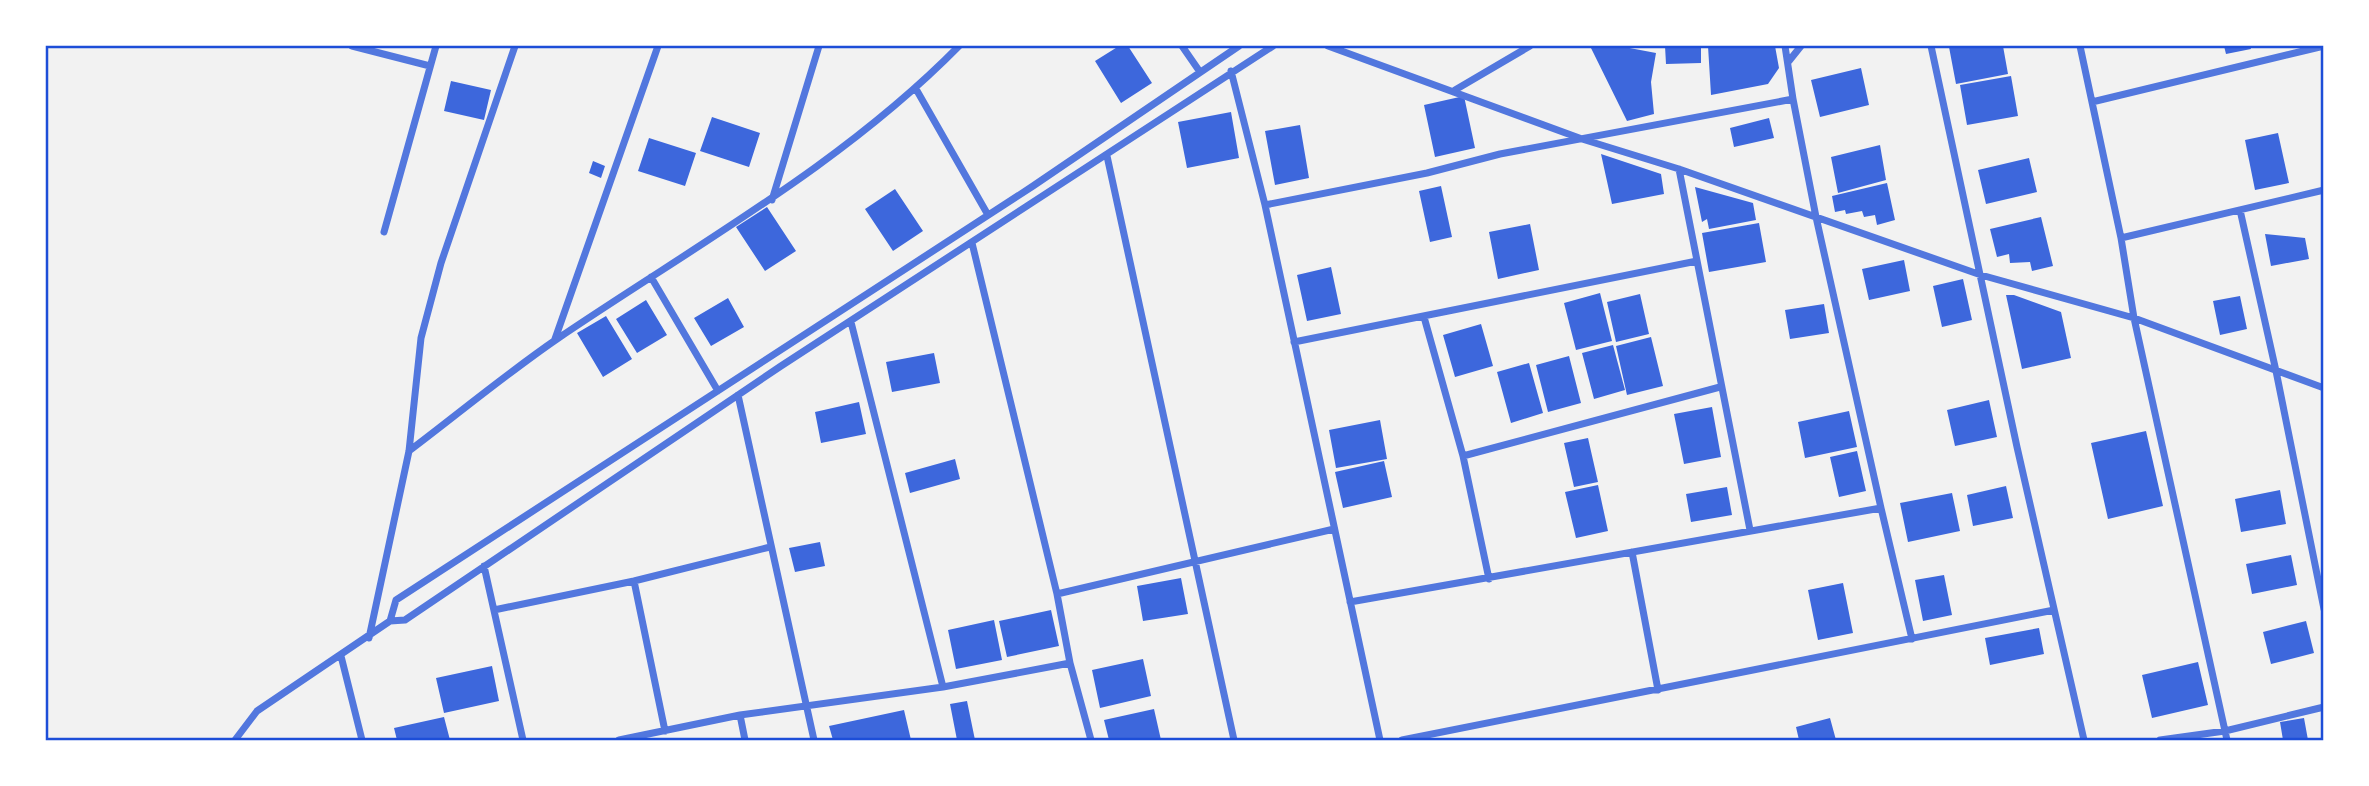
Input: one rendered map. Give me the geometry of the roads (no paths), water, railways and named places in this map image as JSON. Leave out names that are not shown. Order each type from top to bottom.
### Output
[{"type":"street","points":[[352,46],[430,66]]},
{"type":"street","points":[[384,232],[436,46]]},
{"type":"street","points":[[369,638],[410,451],[421,338],[441,264],[516,46]]},
{"type":"street","points":[[555,341],[658,46]]},
{"type":"street","points":[[771,200],[819,46]]},
{"type":"street","points":[[410,451],[555,341],[771,200],[916,89],[958,46]]},
{"type":"street","points":[[1182,46],[1200,72]]},
{"type":"street","points":[[235,740],[257,711],[369,638],[390,621],[396,600],[988,215],[1239,46]]},
{"type":"street","points":[[390,621],[405,620],[738,395],[1273,46]]},
{"type":"street","points":[[1328,46],[1455,90],[1582,139],[1679,169],[1982,275],[2134,318],[2323,388]]},
{"type":"street","points":[[1455,90],[1530,46]]},
{"type":"street","points":[[1785,46],[1816,217],[1912,639]]},
{"type":"street","points":[[1789,61],[1801,46]]},
{"type":"street","points":[[1931,46],[2084,740]]},
{"type":"street","points":[[2080,46],[2121,238],[2134,318],[2227,740]]},
{"type":"street","points":[[2092,102],[2323,46]]},
{"type":"street","points":[[1231,71],[1265,205],[1380,740]]},
{"type":"street","points":[[916,89],[988,215]]},
{"type":"street","points":[[1265,205],[1582,139],[1793,99]]},
{"type":"street","points":[[1107,156],[1234,740]]},
{"type":"street","points":[[1679,169],[1750,530]]},
{"type":"street","points":[[2121,238],[2323,190]]},
{"type":"street","points":[[2240,210],[2276,371],[2323,609]]},
{"type":"street","points":[[972,243],[1057,594],[1070,663],[1091,740]]},
{"type":"street","points":[[1294,342],[1697,261]]},
{"type":"street","points":[[651,277],[718,391]]},
{"type":"street","points":[[1424,317],[1463,456],[1489,579]]},
{"type":"street","points":[[851,322],[943,687]]},
{"type":"street","points":[[1463,456],[1720,387]]},
{"type":"street","points":[[738,395],[814,740]]},
{"type":"street","points":[[1350,601],[1489,579],[1881,508]]},
{"type":"street","points":[[1057,594],[1334,529]]},
{"type":"street","points":[[494,610],[634,581],[771,547]]},
{"type":"street","points":[[1632,552],[1658,690]]},
{"type":"street","points":[[484,566],[523,740]]},
{"type":"street","points":[[634,581],[665,731]]},
{"type":"street","points":[[1402,740],[2054,610]]},
{"type":"street","points":[[341,656],[362,740]]},
{"type":"street","points":[[618,740],[740,716],[943,687],[1070,663]]},
{"type":"street","points":[[2160,740],[2225,731],[2323,706]]},
{"type":"street","points":[[740,716],[745,740]]}]
